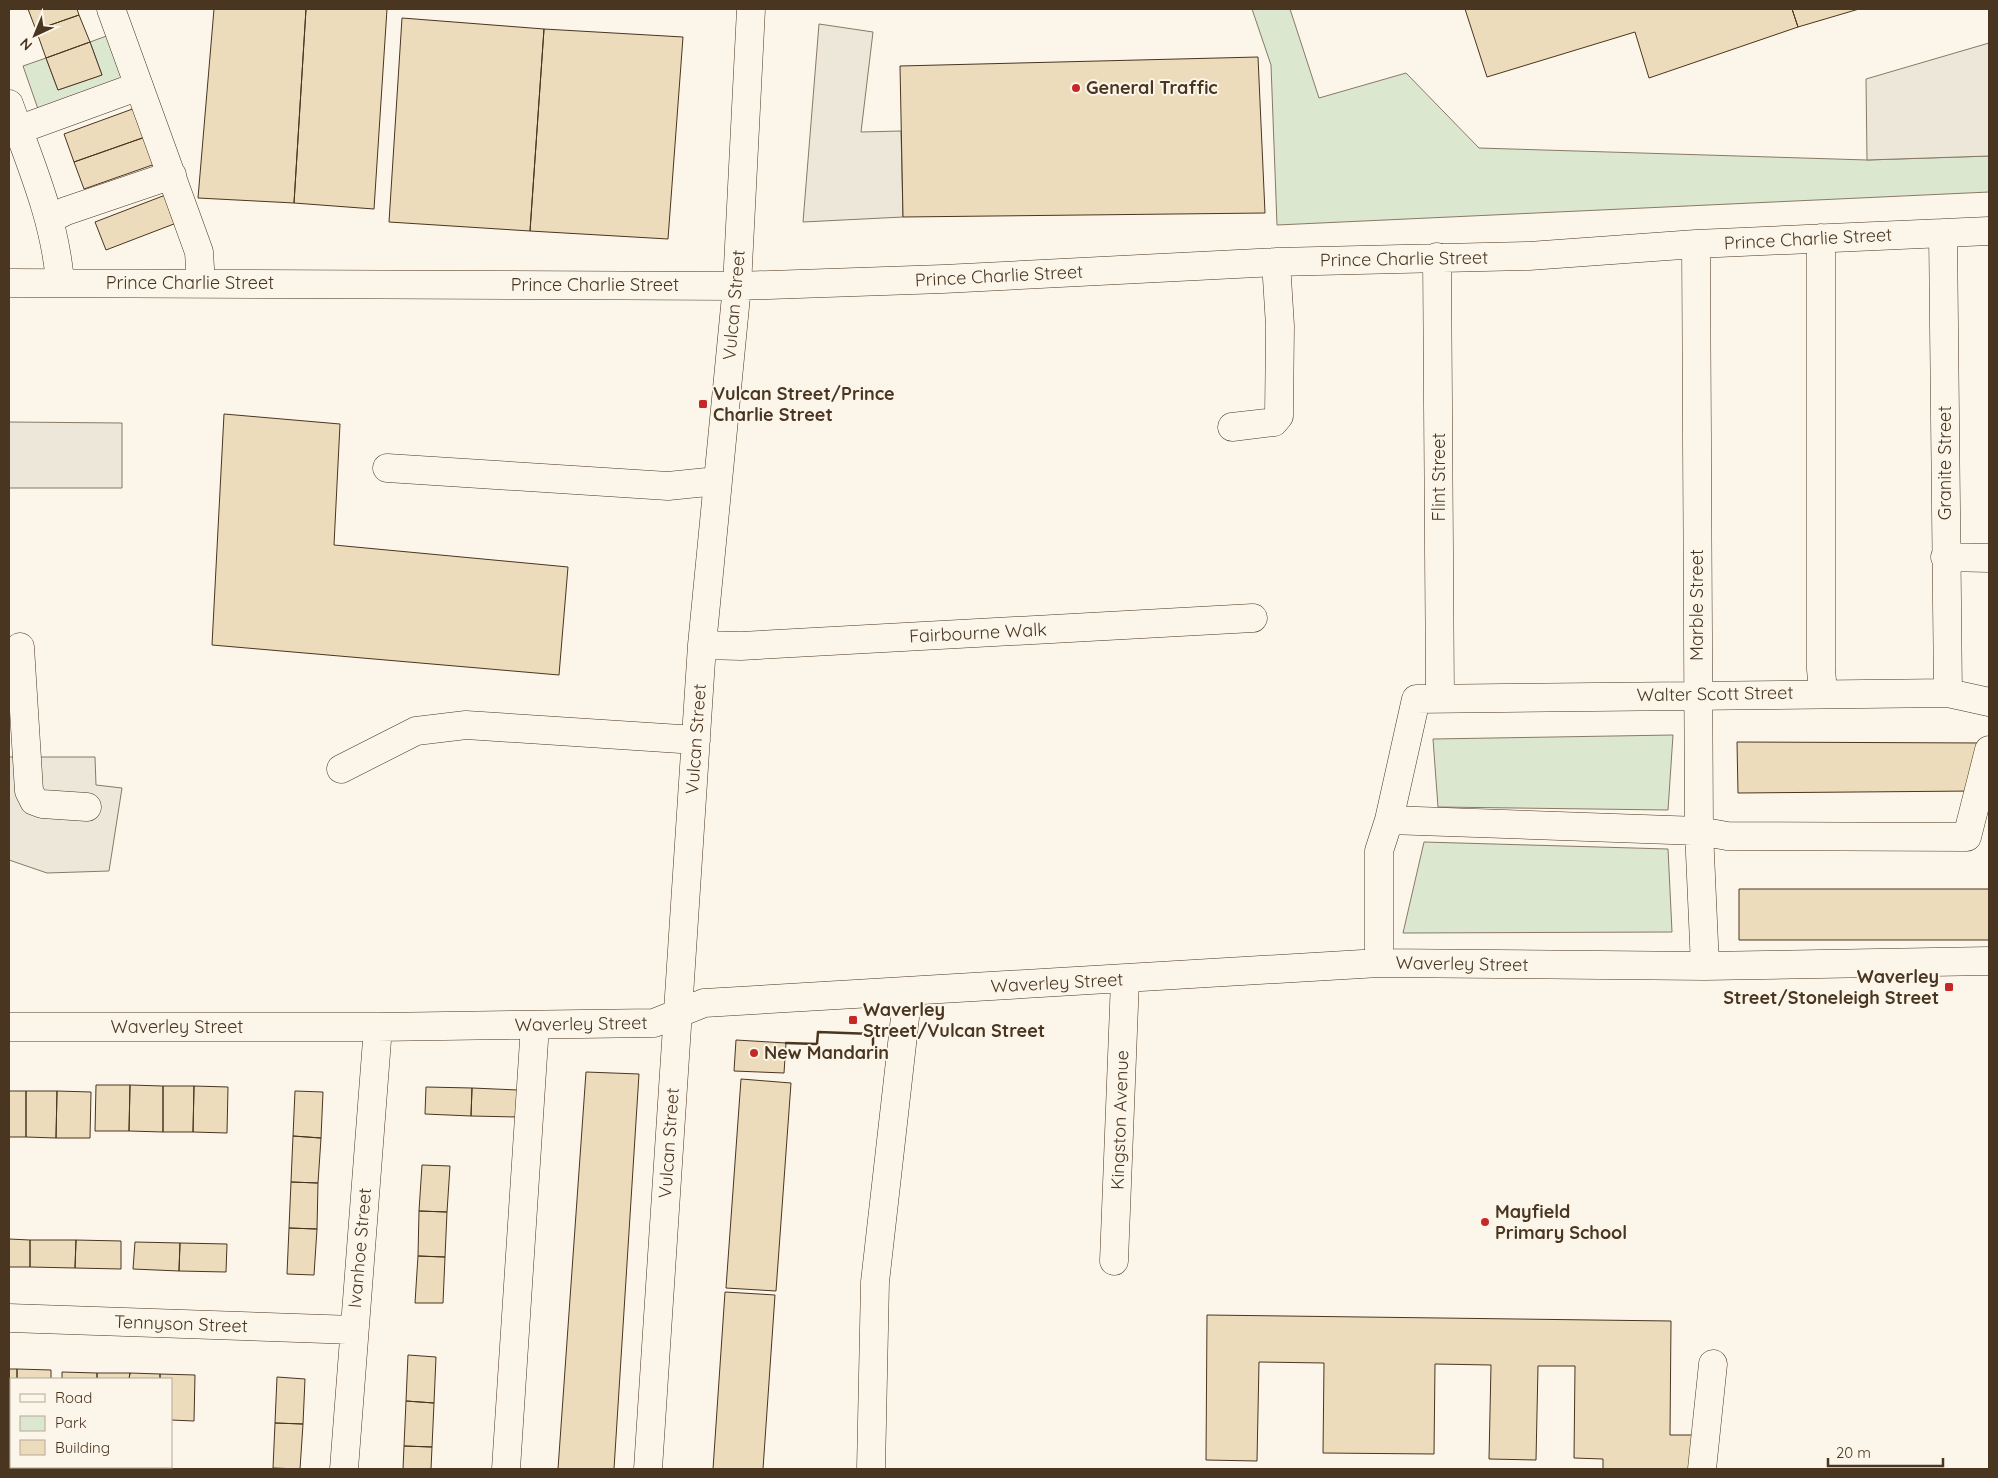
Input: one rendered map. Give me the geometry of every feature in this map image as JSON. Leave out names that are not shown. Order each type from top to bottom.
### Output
[{"type":"street","points":[[111,9],[199,252],[201,284]]},
{"type":"street","name":"Vulcan Street","points":[[648,1469],[702,645],[737,286],[751,9]]},
{"type":"street","points":[[18,130],[139,86]]},
{"type":"street","points":[[9,104],[50,219],[60,282]]},
{"type":"street","points":[[50,219],[66,211],[172,175]]},
{"type":"street","name":"Prince Charlie Street","points":[[9,283],[737,286],[943,279],[1276,262],[1529,256],[1696,244],[1989,232]]},
{"type":"street","name":"Granite Street","points":[[1943,233],[1945,557],[1948,693]]},
{"type":"street","points":[[1821,238],[1821,669],[1823,693]]},
{"type":"street","name":"Marble Street","points":[[1696,244],[1699,832],[1705,966]]},
{"type":"street","name":"Flint Street","points":[[1437,258],[1440,697]]},
{"type":"street","points":[[1232,427],[1274,422],[1279,416],[1280,326],[1276,262]]},
{"type":"street","points":[[387,468],[668,486],[717,481]]},
{"type":"street","points":[[1945,557],[1989,558]]},
{"type":"street","name":"Fairbourne Walk","points":[[702,645],[741,646],[1253,618]]},
{"type":"street","points":[[21,647],[29,790],[34,801],[42,804],[87,807]]},
{"type":"street","name":"Walter Scott Street","points":[[1389,820],[1416,699],[1440,697],[1698,694],[1948,693],[1989,702]]},
{"type":"street","points":[[341,769],[416,731],[466,725],[696,740]]},
{"type":"street","points":[[1379,963],[1379,851],[1389,820],[1699,832],[1727,836],[1967,837],[1989,750]]},
{"type":"street","name":"Waverley Street","points":[[9,1027],[378,1028],[654,1023],[704,1003],[908,990],[1125,980],[1379,963],[1705,966],[1989,961]]},
{"type":"street","name":"Kingston Avenue","points":[[1114,1261],[1125,980]]},
{"type":"street","points":[[871,1469],[875,1282],[908,990]]},
{"type":"street","points":[[506,1469],[534,1025]]},
{"type":"street","name":"Ivanhoe Street","points":[[344,1469],[378,1028]]},
{"type":"street","name":"Tennyson Street","points":[[9,1318],[354,1330]]},
{"type":"street","points":[[1702,1469],[1713,1364]]},
{"type":"green space","points":[[1252,9],[1290,9],[1319,98],[1406,73],[1479,148],[1867,160],[1989,156],[1989,192],[1277,225],[1271,65]]},
{"type":"green space","points":[[112,34],[128,78],[38,109],[23,66],[46,58],[58,90],[102,75],[90,42]]},
{"type":"green space","points":[[1673,735],[1668,810],[1438,807],[1433,739]]},
{"type":"green space","points":[[1424,842],[1668,849],[1672,932],[1403,933]]},
{"type":"shaded area","points":[[819,24],[873,32],[861,132],[901,131],[903,217],[803,222]]},
{"type":"shaded area","points":[[1989,43],[1989,156],[1867,160],[1866,79]]},
{"type":"shaded area","points":[[9,422],[122,423],[122,488],[9,488]]},
{"type":"shaded area","points":[[9,757],[95,757],[96,785],[122,788],[109,871],[47,873],[9,860]]},
{"type":"building","points":[[28,9],[77,9],[79,15],[36,30]]},
{"type":"building","points":[[214,9],[306,9],[294,203],[198,198]]},
{"type":"building","points":[[306,9],[387,9],[374,209],[294,203]]},
{"type":"building","points":[[1465,9],[1792,9],[1798,27],[1649,78],[1635,32],[1487,77]]},
{"type":"building","points":[[1792,9],[1859,9],[1798,27]]},
{"type":"building","points":[[79,15],[90,42],[46,58],[36,30]]},
{"type":"building","points":[[402,18],[544,29],[530,231],[389,222]]},
{"type":"building","points":[[544,29],[683,37],[668,239],[530,231]]},
{"type":"building","points":[[90,42],[102,75],[58,90],[46,58]]},
{"type":"building","points":[[1258,57],[1265,213],[903,217],[900,66]]},
{"type":"building","points":[[138,107],[148,136],[74,162],[64,134]]},
{"type":"building","points":[[148,136],[158,163],[84,189],[74,162]]},
{"type":"building","points":[[168,194],[179,222],[106,250],[95,222]]},
{"type":"building","points":[[224,414],[340,424],[334,545],[568,567],[559,675],[212,645]]},
{"type":"building","points":[[1737,742],[1986,743],[1975,791],[1738,793]]},
{"type":"building","points":[[1739,889],[1989,889],[1989,940],[1739,940]]},
{"type":"building","points":[[736,1040],[786,1043],[784,1073],[734,1071]]},
{"type":"building","points":[[586,1072],[639,1074],[614,1469],[558,1469]]},
{"type":"building","points":[[741,1079],[791,1083],[776,1291],[726,1288]]},
{"type":"building","points":[[96,1085],[130,1085],[129,1131],[95,1131]]},
{"type":"building","points":[[130,1085],[163,1086],[163,1132],[129,1131]]},
{"type":"building","points":[[163,1086],[194,1086],[193,1132],[163,1132]]},
{"type":"building","points":[[194,1086],[228,1087],[227,1133],[193,1132]]},
{"type":"building","points":[[426,1087],[472,1088],[471,1116],[425,1114]]},
{"type":"building","points":[[472,1088],[518,1090],[517,1117],[471,1116]]},
{"type":"building","points":[[9,1091],[26,1091],[26,1137],[9,1137]]},
{"type":"building","points":[[26,1091],[57,1091],[56,1138],[26,1137]]},
{"type":"building","points":[[57,1091],[91,1092],[90,1138],[56,1138]]},
{"type":"building","points":[[295,1091],[323,1092],[321,1138],[293,1136]]},
{"type":"building","points":[[293,1136],[321,1138],[318,1183],[291,1182]]},
{"type":"building","points":[[422,1165],[450,1166],[447,1212],[419,1211]]},
{"type":"building","points":[[291,1182],[318,1183],[317,1229],[289,1228]]},
{"type":"building","points":[[419,1211],[447,1212],[445,1257],[418,1256]]},
{"type":"building","points":[[289,1228],[317,1229],[314,1275],[287,1274]]},
{"type":"building","points":[[9,1239],[30,1240],[30,1267],[9,1267]]},
{"type":"building","points":[[30,1240],[76,1240],[75,1268],[30,1267]]},
{"type":"building","points":[[76,1240],[121,1241],[121,1269],[75,1268]]},
{"type":"building","points":[[135,1242],[180,1243],[179,1271],[133,1269]]},
{"type":"building","points":[[180,1243],[227,1244],[226,1272],[179,1271]]},
{"type":"building","points":[[418,1256],[445,1257],[443,1303],[415,1303]]},
{"type":"building","points":[[725,1292],[775,1295],[763,1469],[713,1469]]},
{"type":"building","points":[[1207,1315],[1671,1321],[1670,1435],[1695,1435],[1694,1469],[1603,1469],[1603,1459],[1574,1458],[1575,1366],[1538,1366],[1536,1460],[1489,1459],[1491,1365],[1435,1364],[1434,1454],[1323,1453],[1324,1363],[1259,1362],[1257,1461],[1206,1460]]},
{"type":"building","points":[[408,1355],[436,1357],[434,1403],[406,1401]]},
{"type":"building","points":[[9,1369],[17,1369],[17,1378],[10,1378],[9,1415]]},
{"type":"building","points":[[17,1369],[51,1370],[51,1378],[17,1378]]},
{"type":"building","points":[[62,1372],[97,1373],[97,1378],[62,1378]]},
{"type":"building","points":[[97,1373],[130,1373],[129,1378],[97,1378]]},
{"type":"building","points":[[130,1373],[160,1374],[160,1378],[129,1378]]},
{"type":"building","points":[[160,1374],[195,1375],[194,1421],[172,1420],[172,1378],[160,1378]]},
{"type":"building","points":[[277,1377],[305,1379],[303,1424],[275,1423]]},
{"type":"building","points":[[406,1401],[434,1403],[432,1447],[404,1446]]},
{"type":"building","points":[[275,1423],[303,1424],[300,1469],[273,1468]]},
{"type":"building","points":[[404,1446],[432,1447],[431,1469],[403,1469]]},
{"type":"wall","points":[[786,1043],[817,1044],[818,1032],[873,1034],[873,1045]]},
{"type":"place","name":"General Traffic","points":[[1076,88]]},
{"type":"place","name":"Vulcan Street/Prince Charlie Street","points":[[703,404]]},
{"type":"place","name":"Waverley Street/Stoneleigh Street","points":[[1949,987]]},
{"type":"place","name":"Waverley Street/Vulcan Street","points":[[853,1020]]},
{"type":"place","name":"New Mandarin","points":[[754,1053]]},
{"type":"place","name":"Mayfield Primary School","points":[[1485,1222]]}]
